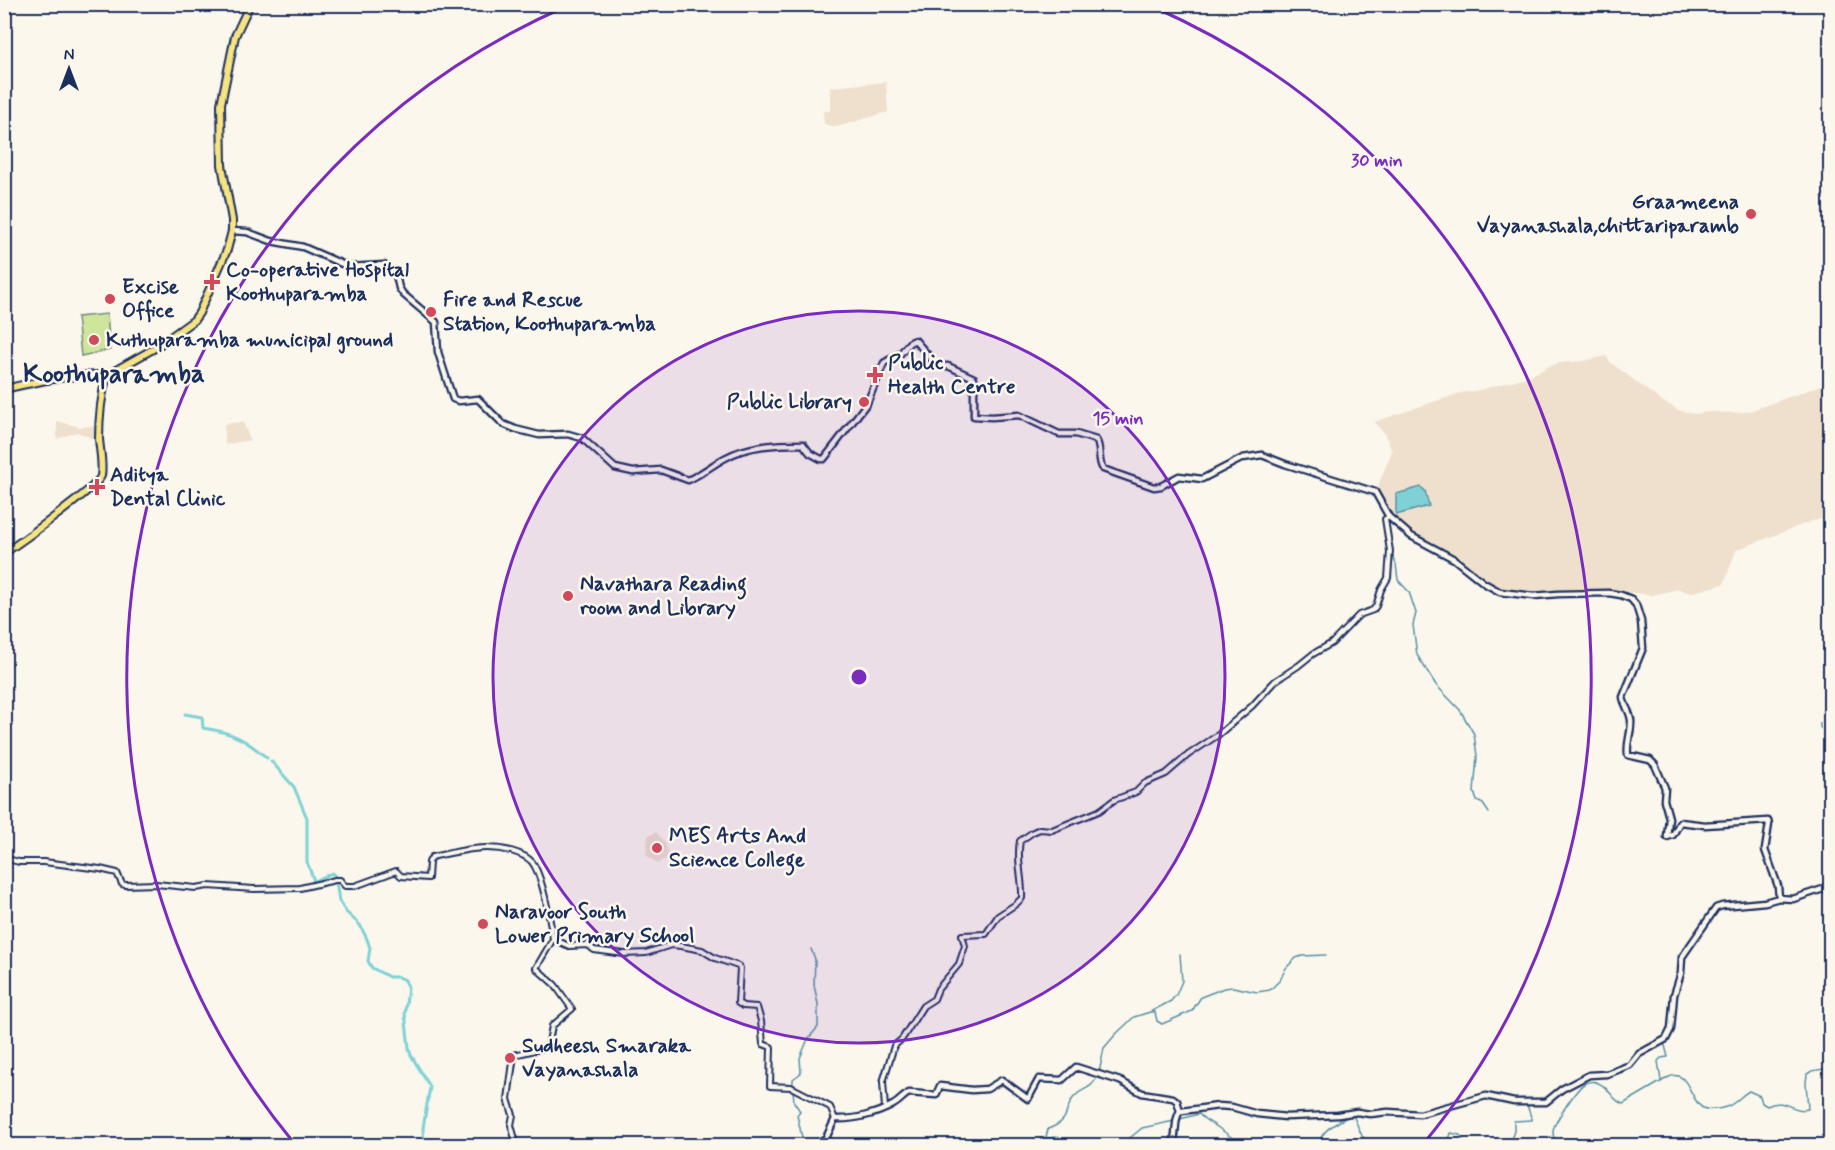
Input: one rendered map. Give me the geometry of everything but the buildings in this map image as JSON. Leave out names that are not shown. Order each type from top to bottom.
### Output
[{"type":"main road","points":[[4,389],[45,379],[80,374],[107,375],[155,348],[196,317],[219,270],[232,231],[222,165],[220,104],[235,36],[250,4]]},
{"type":"main road","points":[[232,231],[247,232],[272,241],[303,247],[349,267],[381,265],[388,267],[396,275],[401,291],[436,322],[438,352],[453,399],[459,401],[478,399],[503,423],[533,435],[568,434],[582,438],[611,465],[624,471],[661,470],[688,480],[725,458],[740,452],[782,444],[803,444],[811,454],[824,459],[867,404],[884,363],[901,353],[914,340],[937,366],[948,366],[974,378],[974,416],[1019,415],[1059,434],[1076,434],[1096,440],[1099,446],[1100,464],[1105,471],[1154,487],[1161,486],[1179,476],[1202,479],[1243,458],[1262,455],[1374,492],[1380,497],[1389,517],[1410,536],[1454,559],[1484,583],[1500,592],[1534,596],[1608,593],[1631,599],[1636,604],[1641,621],[1644,648],[1623,695],[1623,701],[1631,716],[1627,750],[1630,756],[1650,760],[1655,765],[1665,788],[1664,800],[1669,818],[1667,837],[1673,835],[1680,822],[1705,825],[1768,820],[1765,850],[1778,886],[1779,898]]},
{"type":"main road","points":[[4,553],[39,529],[99,480],[102,393],[107,375]]},
{"type":"main road","points":[[1180,1111],[1218,1106],[1286,1117],[1357,1112],[1420,1114],[1486,1096],[1514,1102],[1546,1102],[1562,1089],[1589,1075],[1608,1074],[1629,1065],[1639,1054],[1666,1039],[1671,1029],[1674,994],[1681,973],[1682,957],[1716,908],[1779,898],[1793,899],[1823,889],[1830,883]]},
{"type":"main road","points":[[812,1146],[826,1138],[835,1119],[851,1118],[885,1108],[896,1104],[909,1093],[936,1095],[940,1086],[972,1090],[987,1089],[1002,1080],[1028,1099],[1039,1078],[1062,1080],[1076,1067],[1123,1082],[1142,1094],[1173,1098],[1177,1101],[1180,1111],[1172,1146]]},
{"type":"street","points":[[885,1108],[883,1082],[894,1046],[902,1039],[923,1006],[934,999],[938,989],[959,964],[965,946],[962,935],[986,934],[998,916],[1022,898],[1018,859],[1020,841],[1040,829],[1052,830],[1099,811],[1114,800],[1136,792],[1145,783],[1166,774],[1252,706],[1275,681],[1332,643],[1359,615],[1373,610],[1388,578],[1390,551],[1385,519],[1389,517]]},
{"type":"street","points":[[4,858],[19,862],[44,862],[100,869],[117,873],[122,884],[125,885],[254,889],[300,888],[335,880],[340,880],[345,886],[355,886],[396,870],[401,876],[428,878],[429,862],[432,857],[477,848],[494,848],[516,853],[531,861],[540,879],[553,939],[536,968],[555,985],[572,1009],[552,1026],[548,1047],[514,1055],[508,1099],[513,1115],[512,1125],[517,1146]]},
{"type":"street","points":[[553,939],[569,946],[588,945],[594,950],[624,954],[646,952],[665,946],[681,946],[702,950],[715,958],[738,966],[740,968],[738,1003],[743,1006],[757,1007],[762,1021],[763,1044],[771,1047],[770,1086],[791,1087],[830,1107],[835,1119]]},
{"type":"shaded area","points":[[886,82],[888,112],[836,127],[824,124],[823,111],[830,111],[830,87]]},
{"type":"shaded area","points":[[1606,356],[1610,362],[1660,400],[1678,410],[1695,414],[1750,411],[1830,382],[1830,517],[1812,521],[1736,550],[1724,584],[1690,593],[1679,589],[1652,595],[1610,590],[1543,592],[1502,590],[1453,555],[1413,535],[1391,517],[1378,490],[1392,451],[1384,433],[1374,422],[1460,393],[1480,390],[1530,376],[1558,363]]},
{"type":"shaded area","points":[[57,421],[80,427],[98,426],[97,439],[77,432],[57,439]]},
{"type":"shaded area","points":[[243,422],[250,440],[225,445],[224,424]]},
{"type":"shaded area","name":"MES Arts And Science College","points":[[656,832],[665,843],[668,852],[667,859],[658,864],[646,855],[648,836]]},
{"type":"green space","name":"Kuthuparamba municipal ground","points":[[107,314],[110,350],[81,356],[77,317]]},
{"type":"water","points":[[1421,487],[1425,491],[1429,506],[1396,515],[1396,494]]},
{"type":"waterway","points":[[1392,556],[1396,564],[1398,580],[1409,592],[1416,613],[1413,625],[1417,655],[1436,685],[1460,710],[1474,734],[1477,756],[1474,792],[1477,801],[1483,804],[1489,813]]},
{"type":"waterway","points":[[185,714],[202,717],[203,728],[238,737],[267,758]]},
{"type":"waterway","points":[[1820,723],[1820,727],[1830,739]]},
{"type":"waterway","points":[[271,761],[294,787],[307,818],[307,862],[314,881],[332,873],[336,877]]},
{"type":"waterway","points":[[336,881],[339,901],[346,912],[360,925],[367,939],[370,948],[368,961],[372,968],[389,977],[405,980],[408,987],[405,1013],[409,1048],[430,1087],[423,1128],[424,1146]]},
{"type":"waterway","points":[[1699,929],[1713,908]]},
{"type":"waterway","points":[[793,1085],[793,1079],[801,1073],[800,1058],[808,1039],[818,1027],[818,1004],[814,985],[815,959],[811,949]]},
{"type":"waterway","points":[[1099,1073],[1104,1048],[1116,1034],[1134,1017],[1150,1012],[1171,1001],[1176,995],[1182,981],[1180,954]]},
{"type":"waterway","points":[[1150,1012],[1155,1012],[1157,1021],[1162,1024],[1192,1011],[1201,997],[1224,988],[1233,987],[1257,992],[1270,990],[1296,958],[1326,955]]},
{"type":"waterway","points":[[1667,1033],[1672,996]]},
{"type":"waterway","points":[[1661,1081],[1658,1061],[1668,1057],[1664,1042]]},
{"type":"waterway","points":[[1554,1146],[1553,1131],[1557,1121],[1576,1092],[1587,1082],[1602,1085],[1623,1104],[1669,1077],[1676,1076],[1685,1081],[1699,1105],[1705,1109],[1729,1106],[1749,1091],[1760,1096],[1762,1103],[1767,1106],[1779,1103],[1802,1110],[1808,1109],[1807,1074],[1830,1068]]},
{"type":"waterway","points":[[1045,1141],[1048,1129],[1061,1122],[1071,1101],[1097,1077]]},
{"type":"waterway","points":[[793,1090],[794,1102],[800,1111],[797,1115],[804,1146]]},
{"type":"waterway","points":[[1509,1146],[1514,1131],[1514,1121],[1532,1120],[1527,1105]]},
{"type":"waterway","points":[[1180,1119],[1199,1114],[1246,1146]]},
{"type":"waterway","points":[[1312,1146],[1330,1127],[1353,1115],[1362,1136],[1373,1146]]},
{"type":"waterway","points":[[1120,1146],[1142,1128],[1174,1121]]},
{"type":"waterway","points":[[1447,1146],[1451,1133],[1460,1135],[1466,1146]]},
{"type":"waterway","points":[[1047,1138],[1059,1137],[1069,1146]]},
{"type":"place","name":"Graameena Vayanashala,chittariparamb","points":[[1751,214]]},
{"type":"place","name":"Co-operative Hospital Koothuparamba","points":[[212,282]]},
{"type":"place","name":"Excise Office","points":[[110,299]]},
{"type":"place","name":"Fire and Rescue Station, Koothuparamba","points":[[431,312]]},
{"type":"place","name":"Kuthuparamba municipal ground","points":[[94,340]]},
{"type":"place","name":"Public Health Centre","points":[[875,375]]},
{"type":"place","name":"Public Library","points":[[864,402]]},
{"type":"place","name":"Aditya Dental Clinic","points":[[97,487]]},
{"type":"place","name":"Navathara Reading room and Library","points":[[568,596]]},
{"type":"place","name":"MES Arts And Science College","points":[[657,848]]},
{"type":"place","name":"Naravoor South Lower Primary School","points":[[483,924]]},
{"type":"place","name":"Sudheesh Smaraka Vayanashala","points":[[510,1058]]},
{"type":"district","name":"Koothuparamba","points":[[114,374]]}]
